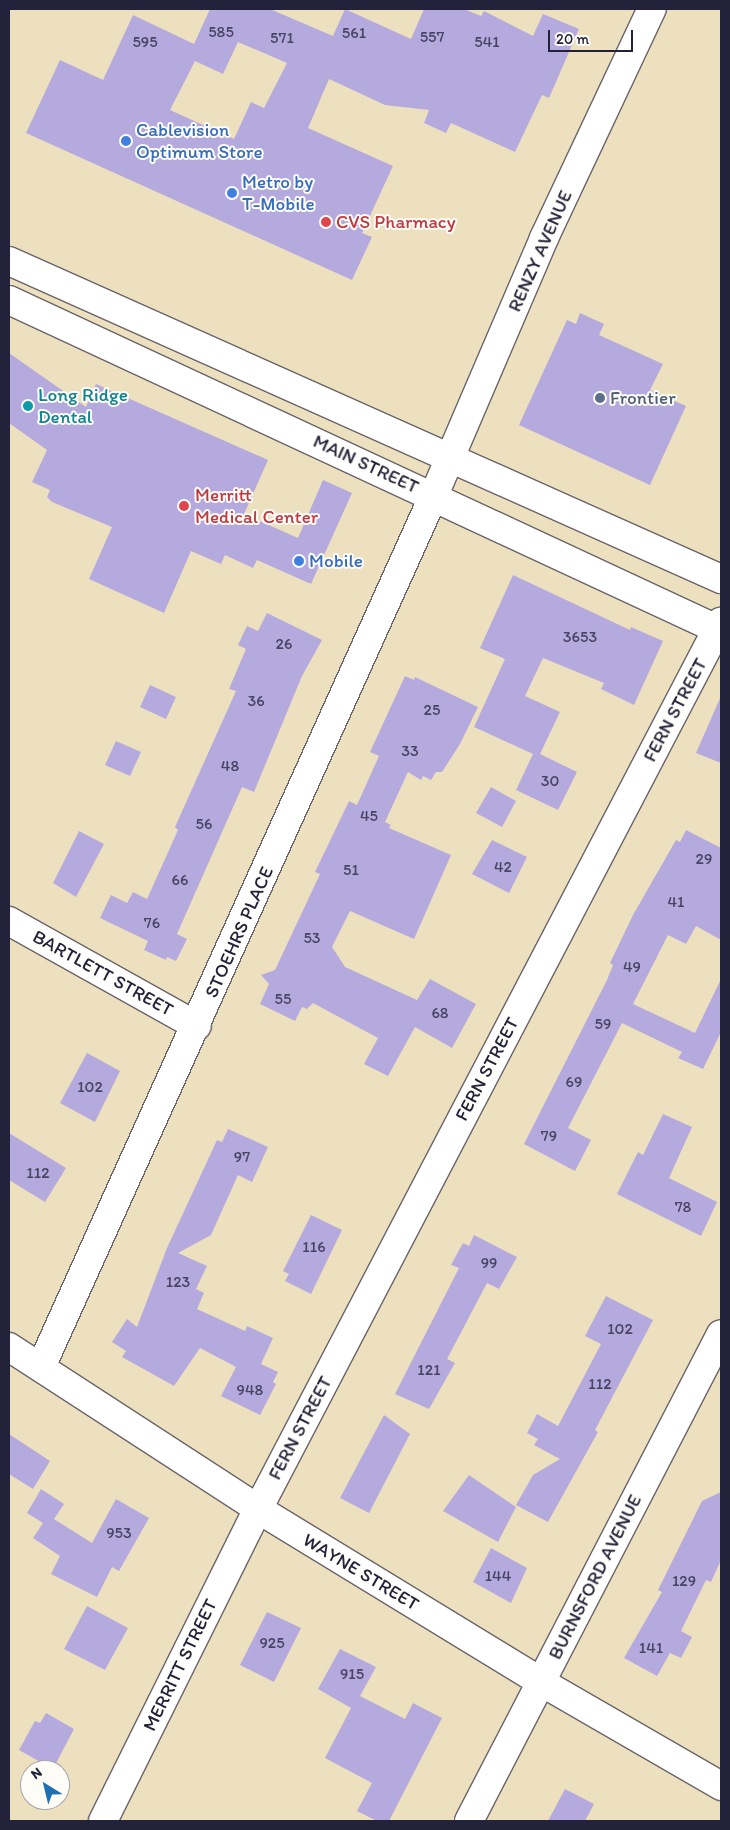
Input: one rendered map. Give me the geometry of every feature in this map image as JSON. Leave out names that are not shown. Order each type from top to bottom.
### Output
[{"type":"street","name":"RENZY AVENUE","points":[[434,495],[544,238],[652,9]]},
{"type":"street","name":"MAIN STREET","points":[[12,267],[450,458],[721,579]]},
{"type":"street","name":"MAIN STREET","points":[[9,300],[720,628]]},
{"type":"street","name":"STOEHRS PLACE","points":[[41,1367],[197,1026],[434,495]]},
{"type":"street","name":"FERN STREET","points":[[258,1509],[720,628]]},
{"type":"street","name":"BARTLETT STREET","points":[[9,921],[197,1026]]},
{"type":"street","name":"BURNSFORD AVENUE","points":[[469,1821],[721,1334]]},
{"type":"street","name":"WAYNE STREET","points":[[9,1347],[258,1509],[541,1682],[721,1786]]},
{"type":"street","name":"MERRITT STREET","points":[[103,1821],[258,1509]]},
{"type":"building","points":[[210,9],[270,9],[333,36],[345,9],[411,39],[424,9],[464,9],[481,16],[484,11],[533,36],[543,14],[579,29],[549,98],[542,95],[515,152],[451,123],[446,133],[424,123],[429,110],[385,105],[329,79],[308,128],[393,166],[362,233],[372,237],[352,280],[26,133],[60,60],[103,80],[133,15],[194,44]],"holes":[[[238,42],[287,63],[264,108],[251,102],[234,139],[170,110],[195,61],[223,74]]]},
{"type":"building","name":"Frontier","points":[[580,313],[604,324],[599,335],[663,364],[650,390],[686,406],[650,485],[519,425],[567,320],[576,324]]},
{"type":"building","points":[[9,353],[86,407],[96,384],[268,460],[244,514],[298,538],[323,480],[352,493],[311,584],[257,560],[253,568],[225,555],[221,564],[191,551],[164,613],[89,579],[112,527],[52,502],[47,497],[50,490],[32,482],[47,450],[9,423]]},
{"type":"building","points":[[513,575],[630,630],[631,627],[663,641],[634,705],[601,689],[604,683],[543,658],[525,696],[560,712],[540,754],[577,772],[558,810],[516,790],[533,754],[474,727],[505,659],[480,648]]},
{"type":"building","points":[[267,613],[322,640],[302,676],[254,792],[242,787],[177,934],[187,939],[176,961],[167,957],[166,960],[144,950],[148,941],[100,918],[111,895],[127,903],[133,892],[147,899],[178,830],[175,827],[236,691],[229,689],[246,649],[238,645],[247,626],[258,631]]},
{"type":"building","points":[[405,676],[414,680],[415,677],[478,707],[460,744],[442,772],[436,772],[431,780],[423,776],[421,780],[408,772],[385,822],[391,825],[389,828],[451,855],[414,939],[350,911],[332,947],[345,967],[417,1000],[430,979],[476,1004],[452,1048],[415,1027],[388,1076],[364,1064],[378,1038],[313,1003],[307,1009],[302,1007],[295,1021],[260,1004],[269,984],[261,975],[275,970],[320,874],[315,872],[349,801],[357,805],[379,756],[370,752]]},
{"type":"building","points":[[150,685],[176,697],[166,719],[140,707]]},
{"type":"building","points":[[721,696],[721,763],[696,753]]},
{"type":"building","points":[[116,741],[141,752],[130,776],[105,765]]},
{"type":"building","points":[[491,787],[516,801],[502,827],[476,813]]},
{"type":"building","points":[[686,830],[721,848],[721,940],[696,926],[686,944],[668,935],[633,1004],[695,1033],[721,979],[721,1032],[703,1069],[678,1058],[682,1052],[622,1023],[568,1128],[591,1140],[575,1171],[524,1144],[607,980],[613,965],[610,963],[633,915],[676,840],[680,842]]},
{"type":"building","points":[[79,831],[104,844],[76,897],[53,883]]},
{"type":"building","points":[[492,840],[527,857],[509,893],[472,874]]},
{"type":"building","points":[[87,1053],[120,1071],[95,1122],[60,1103]]},
{"type":"building","points":[[663,1114],[692,1127],[669,1178],[717,1202],[701,1236],[617,1194],[638,1152],[643,1155]]},
{"type":"building","points":[[228,1129],[268,1147],[252,1182],[238,1175],[211,1235],[178,1253],[207,1266],[196,1289],[204,1293],[197,1309],[245,1331],[247,1326],[273,1338],[261,1364],[278,1372],[273,1382],[276,1384],[260,1415],[221,1396],[236,1367],[200,1348],[174,1386],[122,1357],[126,1351],[112,1342],[127,1319],[137,1327],[167,1248],[217,1140],[222,1142]]},
{"type":"building","points":[[9,1133],[66,1168],[45,1202],[9,1180]]},
{"type":"building","points":[[311,1215],[342,1230],[311,1294],[285,1281],[289,1274],[283,1271]]},
{"type":"building","points":[[474,1235],[517,1257],[499,1289],[487,1283],[447,1359],[455,1363],[429,1409],[395,1394],[459,1268],[451,1265],[463,1243],[469,1246]]},
{"type":"building","points":[[606,1296],[653,1320],[595,1430],[598,1432],[548,1522],[516,1505],[533,1475],[560,1459],[534,1445],[538,1439],[527,1433],[537,1414],[558,1426],[601,1344],[585,1336]]},
{"type":"building","points":[[384,1415],[410,1434],[369,1513],[340,1498]]},
{"type":"building","points":[[9,1434],[50,1461],[33,1489],[9,1474]]},
{"type":"building","points":[[469,1475],[516,1507],[498,1542],[443,1511]]},
{"type":"building","points":[[41,1489],[64,1504],[54,1519],[92,1543],[116,1499],[149,1518],[119,1571],[112,1567],[97,1597],[51,1574],[60,1556],[33,1538],[43,1523],[27,1513]]},
{"type":"building","points":[[721,1492],[721,1560],[711,1582],[706,1580],[681,1631],[692,1637],[681,1658],[670,1653],[657,1676],[624,1658],[662,1592],[658,1590],[702,1501]]},
{"type":"building","points":[[491,1548],[527,1568],[511,1603],[473,1582]]},
{"type":"building","points":[[87,1606],[128,1628],[105,1670],[64,1649]]},
{"type":"building","points":[[267,1612],[301,1628],[274,1682],[240,1665]]},
{"type":"building","points":[[340,1649],[376,1667],[360,1696],[405,1719],[413,1703],[442,1718],[389,1821],[377,1821],[357,1811],[372,1783],[325,1758],[351,1708],[318,1689]]},
{"type":"building","points":[[46,1713],[74,1729],[58,1760],[37,1760],[19,1750],[35,1721],[40,1723]]},
{"type":"building","points":[[565,1789],[594,1804],[585,1821],[548,1821]]},
{"type":"place","name":"Cablevision Optimum Store","points":[[126,141]]},
{"type":"place","name":"Metro by T-Mobile","points":[[232,193]]},
{"type":"place","name":"CVS Pharmacy","points":[[326,222]]},
{"type":"place","name":"Frontier","points":[[600,398]]},
{"type":"place","name":"Long Ridge Dental","points":[[28,406]]},
{"type":"place","name":"Merritt Medical Center","points":[[184,506]]},
{"type":"place","name":"Mobile","points":[[299,561]]}]
